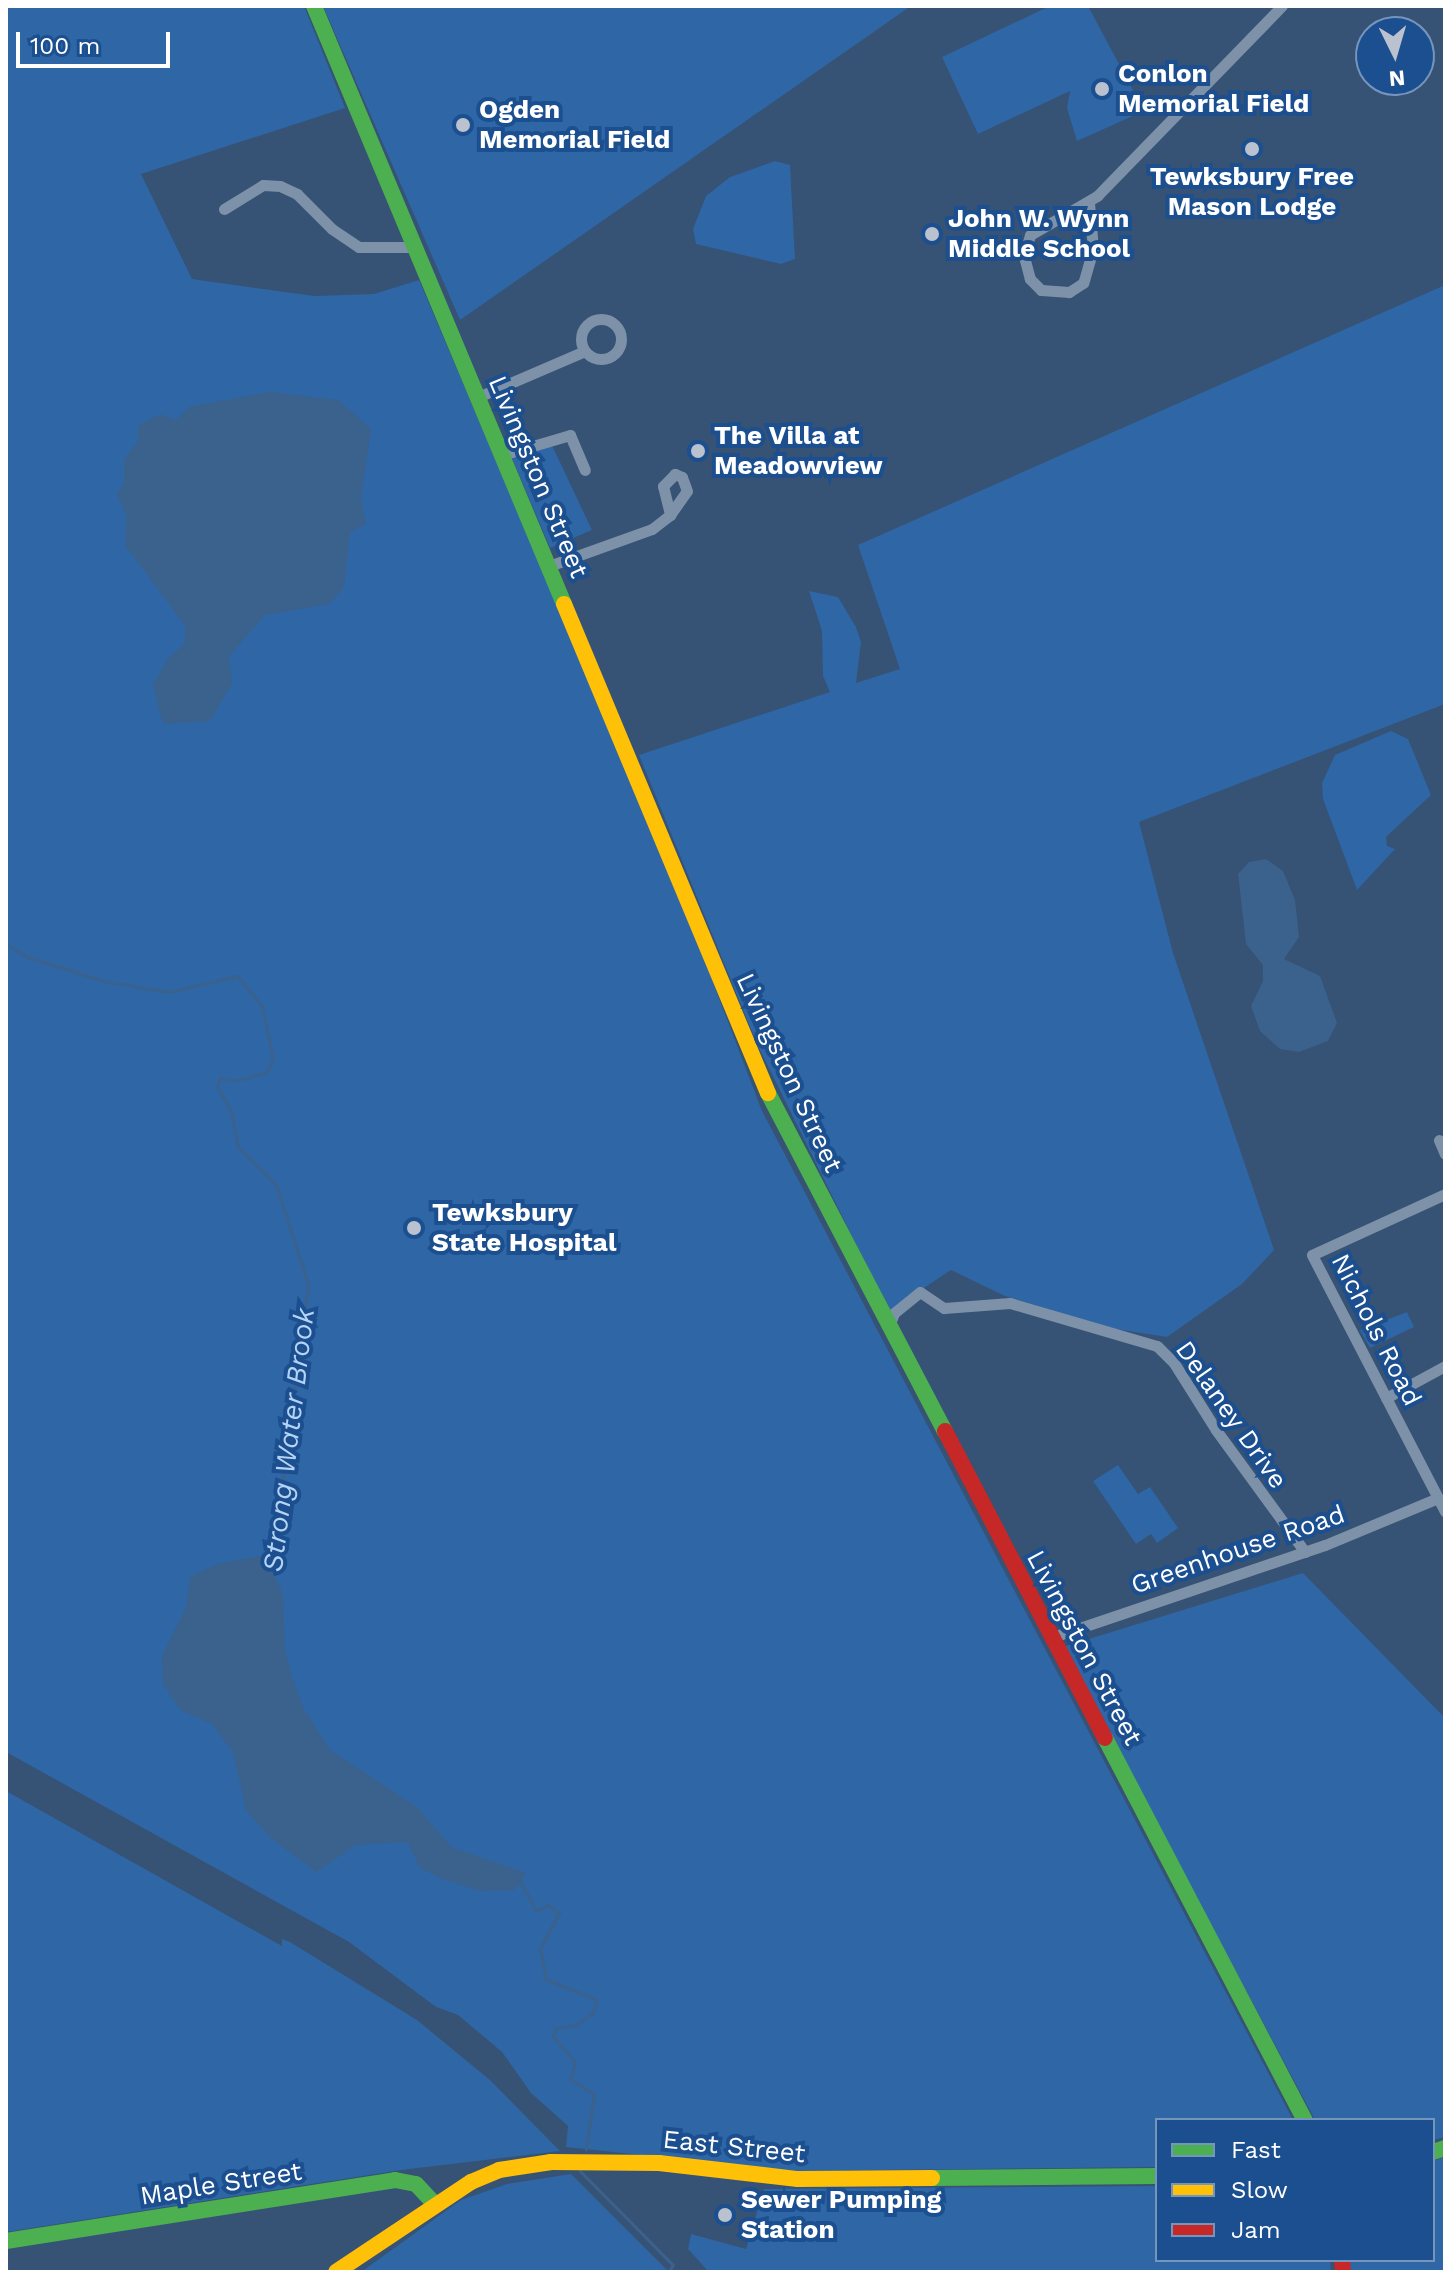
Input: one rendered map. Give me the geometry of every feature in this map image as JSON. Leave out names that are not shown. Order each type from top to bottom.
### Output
[{"type":"street","name":"Livingston Street","points":[[314,6],[756,1068],[1050,1638],[1304,2118]]},
{"type":"street","points":[[1089,203],[1093,249],[1083,283],[1069,292],[1041,290],[1026,266],[1025,247],[1030,235],[1089,203],[1282,6]]},
{"type":"street","points":[[224,209],[263,185],[280,186],[297,194],[332,229],[359,247],[415,247]]},
{"type":"street","points":[[478,397],[585,351]]},
{"type":"street","points":[[502,455],[570,435],[585,470]]},
{"type":"street","points":[[549,566],[641,536],[670,515]]},
{"type":"street","points":[[1439,1140],[1445,1154]]},
{"type":"street","name":"Nichols Road","points":[[1445,1194],[1312,1255],[1445,1512]]},
{"type":"street","name":"Delaney Drive","points":[[889,1326],[894,1313],[920,1292],[944,1308],[1010,1303],[1157,1346],[1174,1363],[1216,1430],[1305,1552]]},
{"type":"street","points":[[1386,1398],[1445,1366]]},
{"type":"street","name":"Greenhouse Road","points":[[1050,1638],[1305,1552],[1438,1498]]},
{"type":"street","name":"East Street","points":[[336,2272],[434,2203],[499,2170],[576,2160],[798,2179],[1155,2176]]},
{"type":"street","name":"Maple Street","points":[[6,2241],[395,2180],[410,2180],[434,2203]]},
{"type":"shaded area","name":"Tewksbury State Hospital","points":[[6,6],[304,6],[345,108],[141,174],[192,279],[314,296],[374,294],[419,280],[674,880],[762,1111],[1292,2118],[1155,2118],[1155,2167],[790,2171],[566,2147],[568,2126],[531,2093],[502,2052],[458,2015],[436,2007],[349,1942],[6,1752]]},
{"type":"shaded area","points":[[323,6],[911,6],[460,320]]},
{"type":"shaded area","points":[[1050,6],[1088,6],[1144,111],[1077,141],[1067,108],[1070,91],[978,134],[942,57]]},
{"type":"shaded area","points":[[775,161],[790,165],[795,259],[781,264],[696,244],[693,229],[706,196],[730,177]]},
{"type":"shaded area","points":[[1445,285],[1445,704],[1139,822],[1173,953],[1274,1250],[1242,1284],[1167,1337],[1115,1329],[1005,1296],[951,1270],[889,1311],[757,1044],[639,755],[830,692],[823,676],[822,631],[809,591],[838,597],[856,627],[861,642],[856,683],[900,669],[858,545]]},
{"type":"shaded area","points":[[269,392],[338,400],[371,429],[361,498],[366,524],[350,532],[344,587],[329,604],[265,615],[229,656],[232,683],[210,721],[163,724],[153,685],[168,658],[184,645],[186,627],[125,545],[127,518],[117,494],[124,483],[124,460],[138,441],[138,426],[160,414],[176,420],[189,407]]},
{"type":"shaded area","points":[[550,441],[592,530],[550,548],[512,458]]},
{"type":"shaded area","points":[[1391,731],[1408,739],[1431,795],[1386,837],[1387,846],[1395,849],[1357,890],[1323,799],[1322,783],[1335,755]]},
{"type":"shaded area","points":[[1266,859],[1283,871],[1295,900],[1299,937],[1284,959],[1320,976],[1337,1023],[1328,1041],[1299,1052],[1280,1049],[1260,1031],[1251,1006],[1263,981],[1263,965],[1246,944],[1238,874],[1249,862]]},
{"type":"shaded area","points":[[1407,1312],[1414,1327],[1370,1348],[1360,1330]]},
{"type":"shaded area","points":[[1118,1465],[1138,1494],[1150,1487],[1178,1528],[1157,1543],[1151,1534],[1136,1544],[1093,1481]]},
{"type":"shaded area","points":[[265,1555],[283,1594],[285,1650],[292,1676],[303,1707],[330,1750],[417,1807],[451,1847],[526,1873],[515,1890],[480,1891],[440,1878],[419,1867],[408,1842],[356,1845],[316,1872],[271,1838],[246,1810],[233,1752],[212,1724],[180,1710],[163,1684],[162,1656],[186,1607],[190,1577],[217,1564]]},
{"type":"shaded area","points":[[1303,1573],[1445,1718],[1445,2137],[1435,2140],[1435,2118],[1314,2118],[1063,1647]]},
{"type":"shaded area","points":[[6,1791],[282,1946],[282,1939],[290,1942],[417,2020],[490,2080],[560,2151],[401,2170],[6,2232]]},
{"type":"shaded area","points":[[1445,2157],[1445,2272],[1350,2272],[1349,2262],[1435,2262],[1435,2160]]},
{"type":"shaded area","points":[[571,2174],[669,2272],[361,2272],[461,2200],[507,2184]]},
{"type":"shaded area","points":[[1155,2186],[1155,2262],[1330,2262],[1331,2272],[709,2272],[688,2249],[691,2234],[746,2249],[764,2189]]},
{"type":"waterway","name":"Strong Water Brook","points":[[6,944],[28,957],[103,981],[169,992],[237,976],[262,1006],[273,1059],[266,1072],[234,1081],[220,1078],[217,1086],[231,1111],[238,1147],[276,1185],[308,1284],[272,1567]]},
{"type":"waterway","name":"Strong Water Brook","points":[[520,1881],[536,1911],[548,1905],[559,1913],[540,1949],[546,1979],[597,2000],[593,2013],[575,2025],[555,2028],[553,2036],[575,2062],[570,2079],[594,2094],[586,2149]]},
{"type":"waterway","name":"Strong Water Brook","points":[[580,2171],[673,2265],[668,2272]]},
{"type":"traffic: fast","points":[[314,6],[564,604]]},
{"type":"traffic: fast","points":[[768,1093],[945,1431]]},
{"type":"traffic: fast","points":[[1105,1738],[1304,2118]]},
{"type":"traffic: fast","points":[[1435,2151],[1445,2148]]},
{"type":"traffic: fast","points":[[932,2178],[1155,2176]]},
{"type":"traffic: fast","points":[[6,2241],[395,2180],[416,2184],[434,2203]]},
{"type":"traffic: slow","points":[[564,604],[768,1093]]},
{"type":"traffic: slow","points":[[336,2272],[471,2182],[499,2170],[551,2162],[659,2163],[798,2179],[932,2178]]},
{"type":"traffic: jam","points":[[945,1431],[1105,1738]]},
{"type":"traffic: jam","points":[[1342,2262],[1343,2272]]},
{"type":"place","name":"Conlon Memorial Field","points":[[1102,89]]},
{"type":"place","name":"Ogden Memorial Field","points":[[463,125]]},
{"type":"place","name":"Tewksbury Free Mason Lodge","points":[[1252,149]]},
{"type":"place","name":"John W. Wynn Middle School","points":[[932,234]]},
{"type":"place","name":"The Villa at Meadowview","points":[[698,451]]},
{"type":"place","name":"Tewksbury State Hospital","points":[[414,1228]]},
{"type":"place","name":"Sewer Pumping Station","points":[[725,2215]]}]
